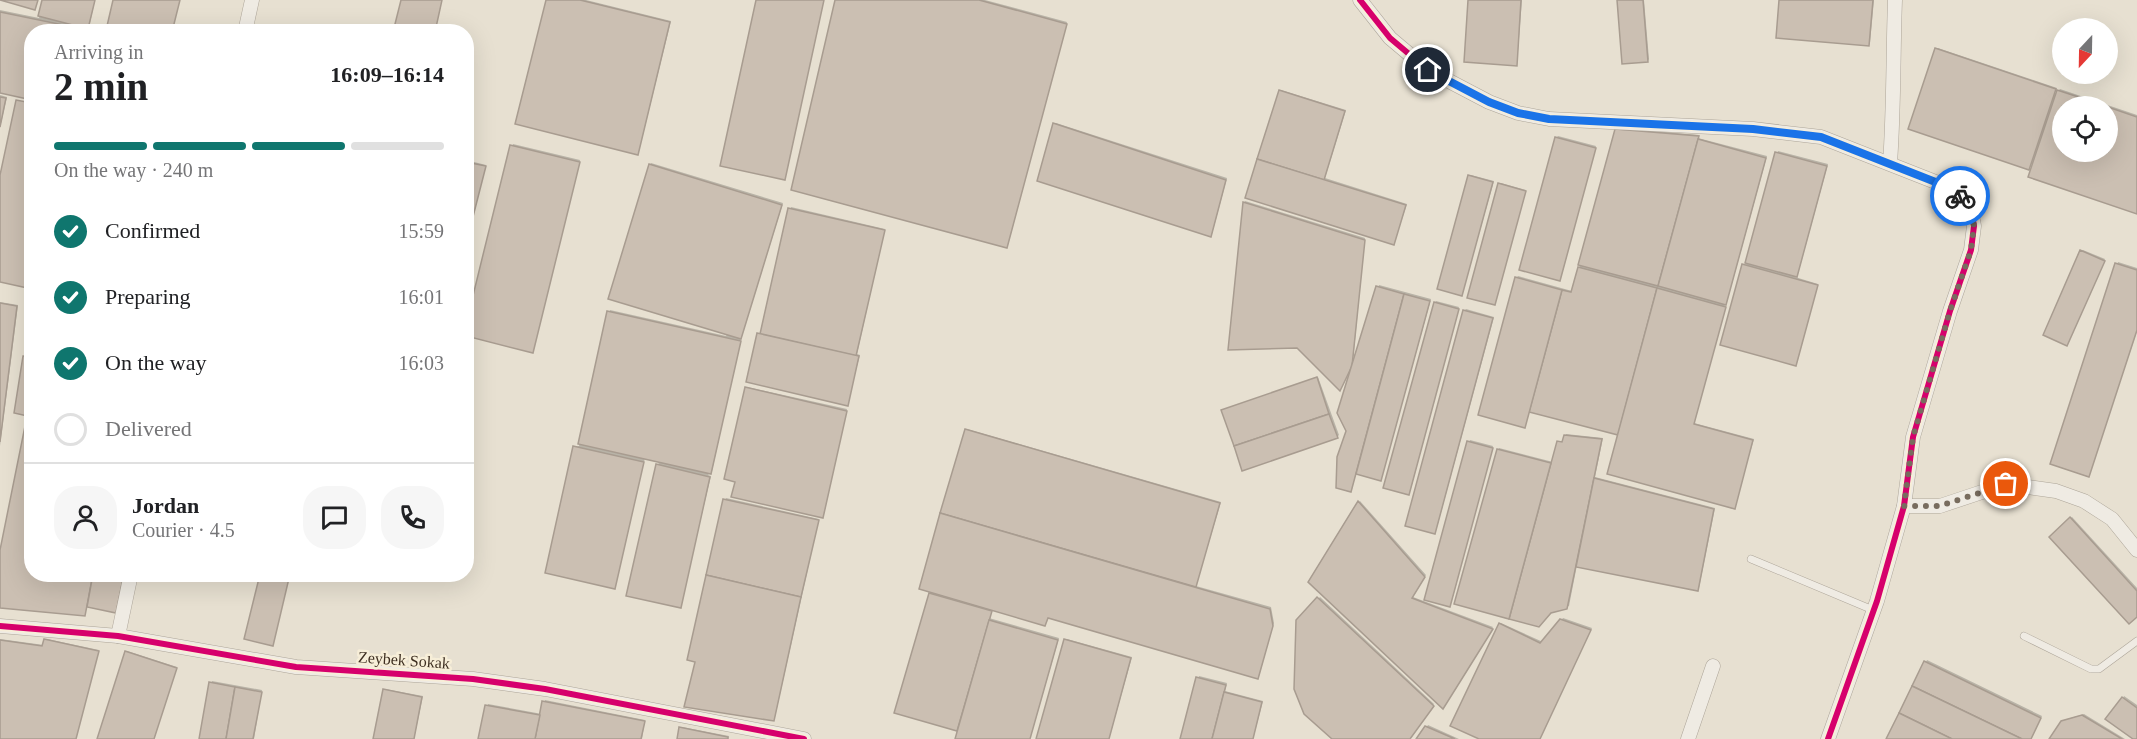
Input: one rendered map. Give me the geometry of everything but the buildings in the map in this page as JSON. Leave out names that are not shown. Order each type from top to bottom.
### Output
[{"type":"street","points":[[247,24],[252,0]]},
{"type":"street","points":[[1360,0],[1390,39],[1428,70],[1489,102],[1518,113],[1549,119],[1753,129],[1821,137],[1938,183],[1962,197],[1971,210],[1974,226],[1971,250],[1950,311],[1913,437],[1904,506],[1874,610],[1828,739]]},
{"type":"street","points":[[1890,163],[1895,0]]},
{"type":"street","points":[[1904,506],[1940,506],[2006,484],[2056,491],[2084,501],[2112,519],[2137,550]]},
{"type":"street","points":[[118,636],[129,582]]},
{"type":"street","name":"Zeybek Sokak","points":[[0,626],[118,636],[296,668],[473,678],[545,689],[804,739]]},
{"type":"street","points":[[1688,739],[1713,666]]},
{"type":"lane","points":[[1751,559],[1874,610]]},
{"type":"lane","points":[[2024,636],[2091,669],[2099,669],[2137,641]]},
{"type":"cycle path","points":[[1360,0],[1390,38],[1428,70],[1489,102],[1518,113],[1549,119],[1753,129],[1821,137],[1938,183],[1962,197],[1971,210],[1974,226],[1971,250],[1950,311],[1913,437],[1904,506],[1877,601],[1828,739]]},
{"type":"cycle path","points":[[0,626],[118,636],[296,667],[473,679],[545,689],[804,739]]},
{"type":"way so far","points":[[1960,196],[1971,210],[1974,226],[1971,250],[1950,311],[1913,437],[1904,506],[1940,506],[2006,484]]},
{"type":"route","points":[[1428,70],[1489,102],[1518,113],[1549,119],[1753,129],[1821,137],[1938,183],[1960,196]]}]
